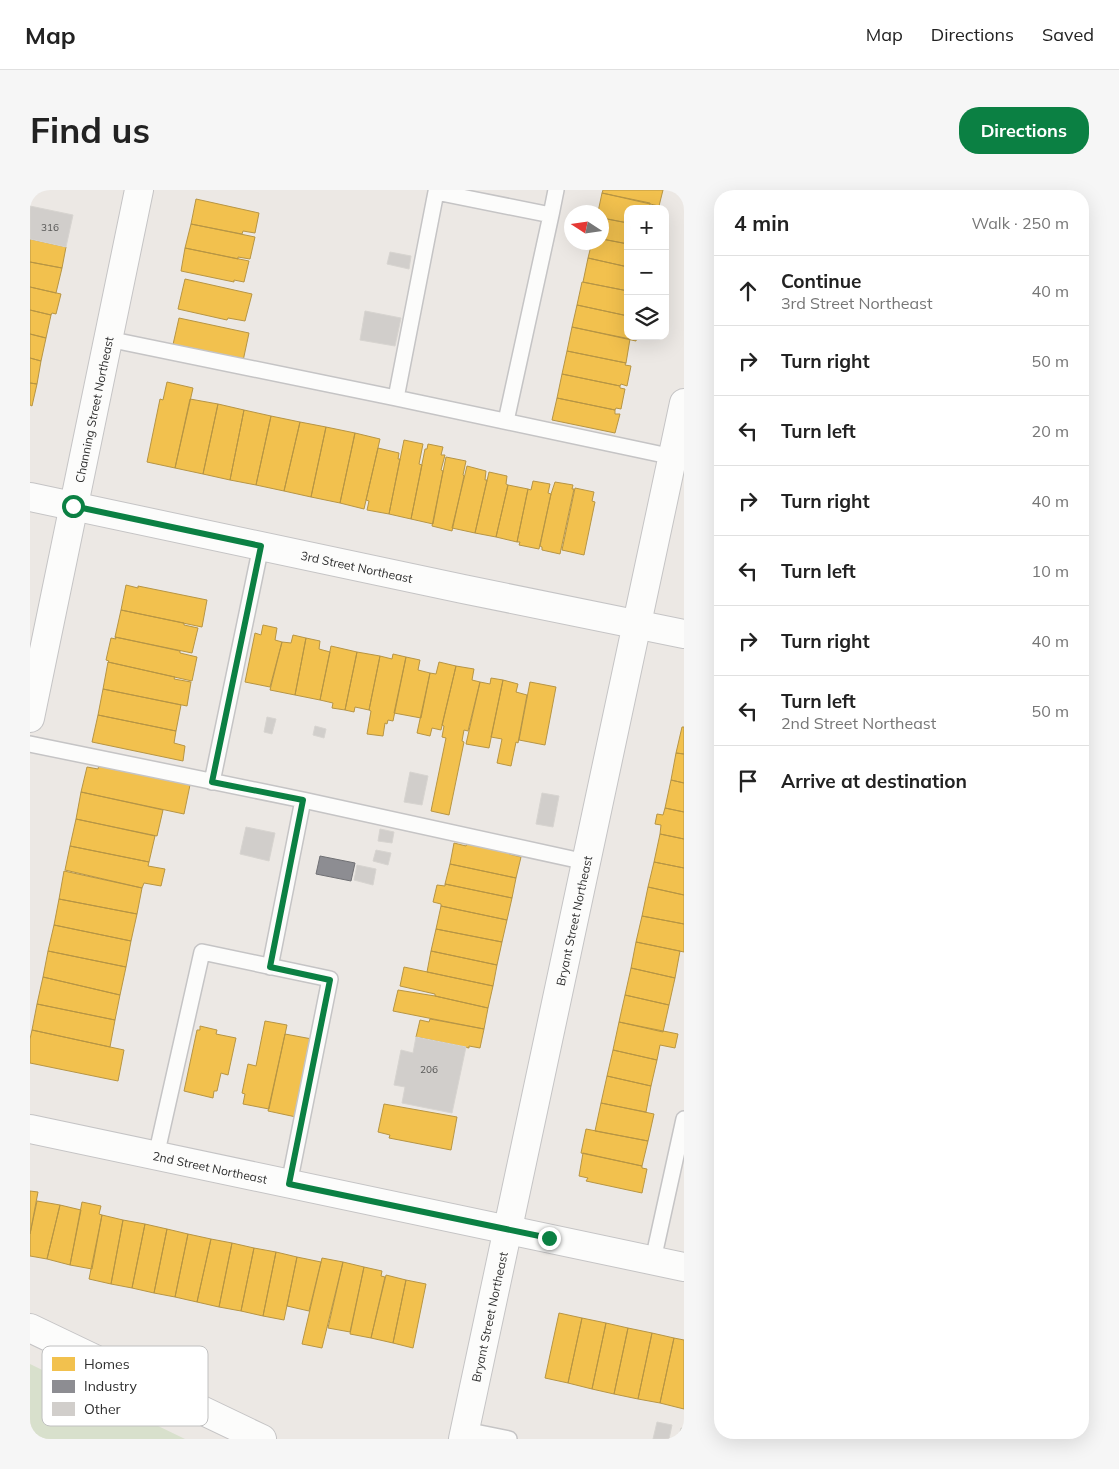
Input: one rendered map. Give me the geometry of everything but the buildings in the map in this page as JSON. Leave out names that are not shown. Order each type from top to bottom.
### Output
[{"type":"street","name":"Channing Street Northeast","points":[[30,718],[139,190]]},
{"type":"street","name":"Bryant Street Northeast","points":[[464,1435],[636,624],[678,458],[684,403]]},
{"type":"street","name":"3rd Street Northeast","points":[[30,497],[684,634]]},
{"type":"street","name":"2nd Street Northeast","points":[[30,1129],[684,1267]]},
{"type":"street","points":[[30,1328],[68,1346]]},
{"type":"street","points":[[208,1413],[262,1439]]},
{"type":"lane","points":[[506,421],[556,190]]},
{"type":"lane","points":[[396,398],[432,191],[551,215]]},
{"type":"lane","points":[[108,339],[678,458]]},
{"type":"lane","points":[[212,782],[261,546]]},
{"type":"lane","points":[[30,744],[303,800],[586,862]]},
{"type":"lane","points":[[270,967],[303,800]]},
{"type":"lane","points":[[156,1156],[202,952],[330,980],[289,1184]]},
{"type":"lane","points":[[653,1260],[684,1118]]},
{"type":"lane","points":[[464,1435],[509,1439]]},
{"type":"green space","points":[[30,1364],[42,1370],[42,1426],[158,1426],[185,1439],[30,1439]]},
{"type":"route","points":[[73,506],[261,546],[212,782],[303,800],[270,967],[330,980],[289,1184],[549,1238]]}]
